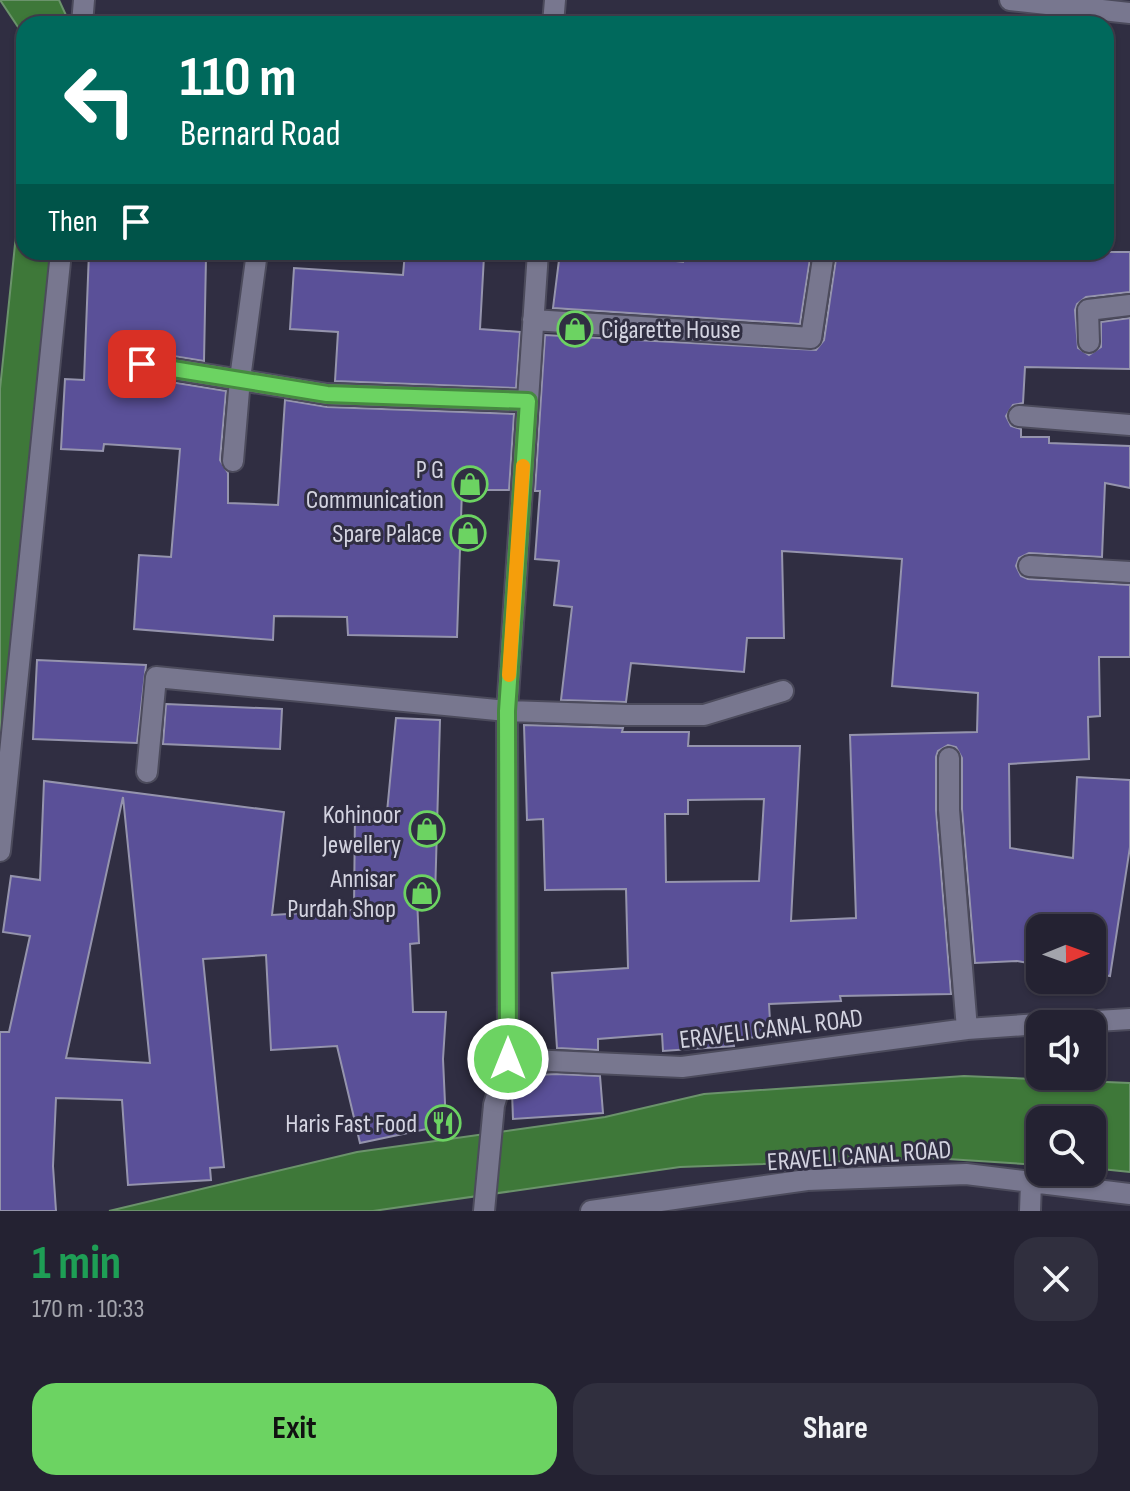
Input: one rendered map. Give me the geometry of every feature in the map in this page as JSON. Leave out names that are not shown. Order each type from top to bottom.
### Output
[{"type":"street","points":[[1010,0],[1130,13]]},
{"type":"street","points":[[0,851],[60,260]]},
{"type":"street","points":[[233,461],[256,260]]},
{"type":"street","points":[[484,1211],[494,1105],[508,1059],[507,711],[537,260]]},
{"type":"street","points":[[533,320],[811,338],[823,260]]},
{"type":"street","points":[[1089,342],[1088,310],[1130,305]]},
{"type":"street","points":[[142,364],[327,394],[528,401]]},
{"type":"street","points":[[1019,416],[1130,425]]},
{"type":"street","points":[[1029,566],[1130,572]]},
{"type":"street","points":[[147,772],[156,677],[507,711],[704,715],[783,691]]},
{"type":"street","points":[[949,758],[949,810],[967,1029]]},
{"type":"street","points":[[1106,1020],[1130,1019]]},
{"type":"street","name":"ERAVELI CANAL ROAD","points":[[508,1059],[682,1067],[967,1029],[1026,1025]]},
{"type":"street","name":"ERAVELI CANAL ROAD","points":[[591,1211],[807,1180],[966,1174],[1026,1181]]},
{"type":"street","points":[[1030,1211],[1031,1186]]},
{"type":"street","name":"ERAVELI CANAL ROAD","points":[[1064,1186],[1130,1194]]},
{"type":"shaded area","points":[[0,0],[59,0],[66,16],[16,16],[16,24]]},
{"type":"shaded area","points":[[16,235],[16,260],[50,260],[23,589],[0,790],[0,389]]},
{"type":"shaded area","points":[[964,1076],[1026,1079],[1026,1090],[1106,1090],[1106,1082],[1130,1083],[1130,1172],[1106,1169],[1106,1106],[1026,1106],[1026,1164],[932,1158],[680,1167],[373,1211],[109,1211],[357,1152],[605,1117],[704,1094]]},
{"type":"building","points":[[1114,252],[1130,252],[1130,292],[1086,297],[1075,310],[1078,348],[1089,355],[1101,347],[1101,322],[1130,318],[1130,369],[1025,367],[1023,403],[1013,405],[1006,416],[1011,426],[1021,429],[1021,437],[1049,437],[1049,443],[1130,446],[1130,488],[1105,483],[1102,557],[1029,553],[1019,558],[1016,566],[1021,576],[1028,579],[1130,585],[1130,657],[1099,657],[1100,716],[1088,717],[1089,759],[1009,764],[1010,848],[1073,858],[1077,777],[1130,780],[1130,847],[1110,976],[1106,975],[1106,914],[1026,914],[1026,963],[975,963],[962,809],[962,758],[956,747],[948,745],[938,751],[936,757],[936,810],[951,994],[840,996],[841,1001],[769,1004],[771,1037],[733,1038],[734,1046],[663,1051],[662,1034],[598,1039],[598,1050],[557,1048],[552,973],[628,968],[626,889],[545,890],[543,819],[527,820],[524,725],[623,728],[622,732],[689,732],[688,746],[800,746],[791,921],[856,918],[850,735],[977,732],[978,693],[892,686],[902,559],[782,551],[784,638],[747,638],[744,672],[631,663],[626,702],[561,700],[572,607],[554,605],[559,561],[535,559],[540,491],[535,491],[545,335],[816,350],[824,340],[836,260],[1114,260]],"holes":[[[764,799],[759,881],[666,882],[665,814],[688,814],[688,800]]]},
{"type":"building","points":[[89,260],[206,260],[204,361],[143,351],[132,355],[129,363],[133,374],[140,377],[226,391],[220,460],[228,473],[228,503],[278,505],[285,400],[327,407],[514,414],[509,490],[462,490],[457,637],[348,635],[347,617],[274,616],[273,640],[134,629],[139,555],[171,557],[180,449],[104,444],[103,451],[61,449],[65,379],[84,380]]},
{"type":"building","points":[[404,260],[484,260],[480,329],[520,332],[516,388],[335,381],[338,332],[290,329],[294,268],[403,275]]},
{"type":"building","points":[[559,260],[810,260],[800,324],[553,308]]},
{"type":"building","points":[[37,660],[146,665],[137,743],[33,739]]},
{"type":"building","points":[[166,704],[282,709],[280,749],[163,744]]},
{"type":"building","points":[[396,718],[440,720],[435,898],[417,898],[419,943],[410,944],[413,1012],[446,1012],[443,1059],[446,1125],[360,1143],[337,1046],[271,1050],[266,955],[203,959],[224,1167],[210,1168],[211,1180],[128,1185],[122,1100],[56,1098],[53,1166],[56,1211],[0,1211],[0,1032],[9,1032],[30,936],[3,932],[11,876],[40,880],[44,781],[284,812],[272,915],[354,910],[355,811],[387,812]],"holes":[[[123,797],[150,1063],[66,1058]]]},
{"type":"building","points":[[516,1076],[600,1076],[603,1113],[513,1119],[512,1092]]},
{"type":"slow traffic","points":[[509,675],[523,466]]},
{"type":"place","name":"Cigarette House","points":[[575,329]]},
{"type":"place","name":"P G Communication","points":[[470,484]]},
{"type":"place","name":"Spare Palace","points":[[468,533]]},
{"type":"place","name":"Kohinoor Jewellery","points":[[427,829]]},
{"type":"place","name":"Annisar Purdah Shop","points":[[422,893]]},
{"type":"place","name":"Haris Fast Food","points":[[443,1123]]},
{"type":"route","points":[[142,364],[327,394],[528,401],[507,711],[508,1059]]}]
